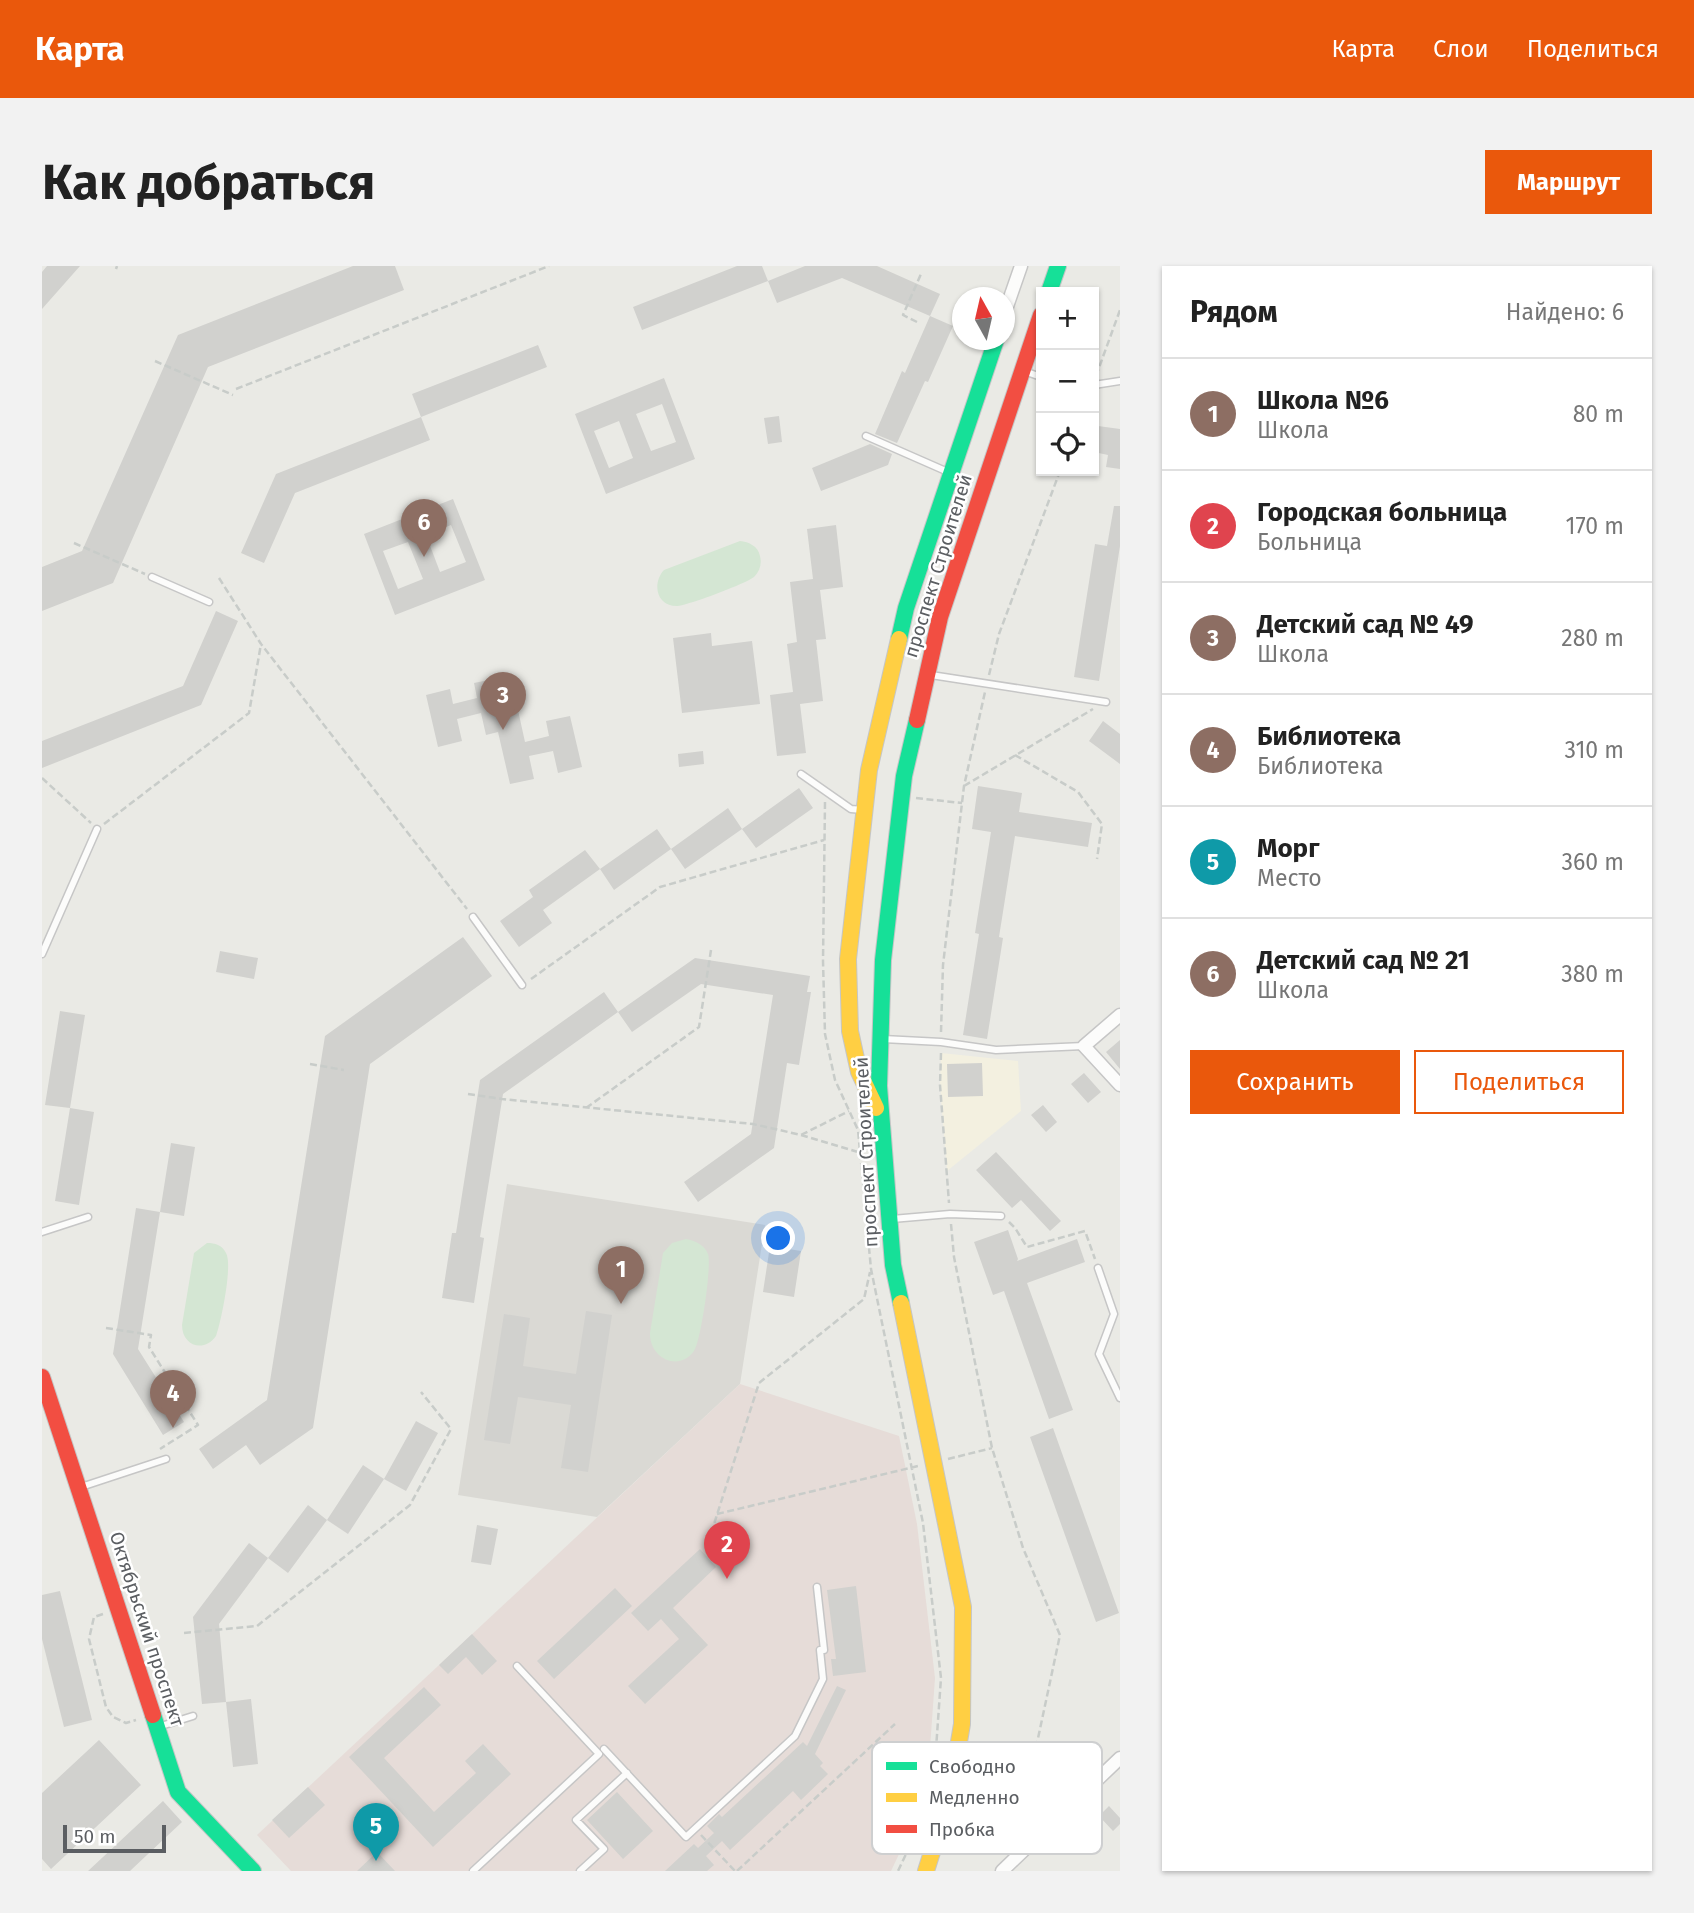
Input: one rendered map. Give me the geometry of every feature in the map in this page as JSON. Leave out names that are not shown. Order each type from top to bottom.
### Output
[{"type":"street","points":[[1014,287],[1021,266]]},
{"type":"street","points":[[1051,287],[1058,266]]},
{"type":"street","name":"проспект Строителей","points":[[959,1742],[962,1724],[963,1607],[893,1265],[879,1086],[883,960],[904,776],[940,617],[1036,331]]},
{"type":"street","points":[[882,1122],[859,1072],[850,1031],[848,959],[869,770],[906,608],[993,350]]},
{"type":"street","points":[[1120,1015],[1084,1046],[1120,1085]]},
{"type":"street","name":"Октябрьский проспект","points":[[42,1377],[178,1791],[253,1871]]},
{"type":"street","points":[[1102,1775],[1120,1758]]},
{"type":"street","points":[[1002,1871],[1019,1854]]},
{"type":"lane","points":[[1023,371],[1036,375]]},
{"type":"lane","points":[[1099,383],[1120,381]]},
{"type":"lane","points":[[866,436],[951,474]]},
{"type":"lane","points":[[152,577],[209,602]]},
{"type":"lane","points":[[927,674],[1106,702]]},
{"type":"lane","points":[[801,774],[851,809],[865,810]]},
{"type":"lane","points":[[42,954],[97,829]]},
{"type":"lane","points":[[473,917],[522,985]]},
{"type":"lane","points":[[881,1039],[941,1042],[996,1051],[1084,1046]]},
{"type":"lane","points":[[890,1219],[950,1214],[1002,1216]]},
{"type":"lane","points":[[42,1232],[88,1217]]},
{"type":"lane","points":[[1098,1268],[1114,1314],[1099,1354],[1120,1398]]},
{"type":"lane","points":[[79,1488],[166,1460]]},
{"type":"lane","points":[[604,1749],[687,1837],[795,1736],[823,1679],[820,1650],[824,1650],[817,1587]]},
{"type":"lane","points":[[473,1871],[599,1754],[517,1666]]},
{"type":"lane","points":[[157,1727],[193,1716]]},
{"type":"lane","points":[[580,1871],[604,1849],[576,1820],[627,1773]]},
{"type":"path","points":[[236,389],[549,266]]},
{"type":"path","points":[[917,321],[902,316],[921,274]]},
{"type":"path","points":[[1099,370],[1120,310]]},
{"type":"path","points":[[155,361],[233,395]]},
{"type":"path","points":[[1037,1742],[1060,1635],[1023,1548],[992,1448],[954,1257],[940,1085],[943,965],[964,786],[999,634],[1058,476]]},
{"type":"path","points":[[74,543],[152,577]]},
{"type":"path","points":[[219,578],[261,644],[473,917]]},
{"type":"path","points":[[42,778],[97,829],[249,713],[261,644]]},
{"type":"path","points":[[964,786],[1106,702]]},
{"type":"path","points":[[1015,755],[1078,792],[1102,824],[1097,859]]},
{"type":"path","points":[[825,791],[825,1034],[835,1080],[858,1130],[871,1269],[923,1523],[941,1678],[936,1742]]},
{"type":"path","points":[[522,985],[660,887],[825,839]]},
{"type":"path","points":[[586,1108],[699,1027],[711,950]]},
{"type":"path","points":[[310,1065],[344,1070]]},
{"type":"path","points":[[468,1094],[753,1124],[860,1152]]},
{"type":"path","points":[[801,1135],[849,1111]]},
{"type":"path","points":[[1002,1216],[1015,1227],[1027,1247],[1085,1231],[1098,1268]]},
{"type":"path","points":[[708,1543],[759,1383],[864,1299],[871,1269]]},
{"type":"path","points":[[106,1328],[151,1335],[149,1347],[198,1425],[159,1449]]},
{"type":"path","points":[[184,1633],[257,1626],[410,1505],[452,1429],[421,1392]]},
{"type":"path","points":[[717,1514],[992,1448]]},
{"type":"path","points":[[118,1609],[94,1617],[89,1639],[106,1707],[113,1717],[126,1723]]},
{"type":"path","points":[[876,1742],[895,1724]]},
{"type":"path","points":[[695,1829],[736,1871],[872,1745]]},
{"type":"path","points":[[898,1871],[906,1854]]},
{"type":"path","points":[[1012,1861],[1013,1854]]},
{"type":"shaded area","points":[[941,1053],[1018,1061],[1021,1111],[947,1171],[940,1085]]},
{"type":"shaded area","points":[[507,1184],[765,1225],[740,1384],[597,1517],[458,1495]]},
{"type":"shaded area","points":[[740,1384],[899,1436],[917,1524],[935,1678],[930,1742],[872,1742],[872,1854],[899,1854],[891,1871],[291,1871],[257,1835]]},
{"type":"green space","points":[[740,541],[753,545],[759,553],[761,565],[754,577],[683,605],[670,605],[660,598],[657,587],[664,570]]},
{"type":"green space","points":[[686,1239],[702,1245],[708,1254],[707,1286],[703,1319],[694,1351],[687,1358],[673,1361],[659,1355],[654,1349],[650,1333],[663,1253],[672,1243]]},
{"type":"green space","points":[[207,1243],[218,1245],[224,1250],[228,1269],[216,1336],[200,1346],[194,1345],[186,1338],[182,1325],[194,1253]]},
{"type":"building","points":[[47,266],[80,266],[42,309],[42,272]]},
{"type":"building","points":[[353,266],[395,266],[404,290],[208,367],[113,583],[42,611],[42,567],[82,551],[178,335]]},
{"type":"building","points":[[737,266],[762,266],[768,281],[642,330],[633,307]]},
{"type":"building","points":[[805,266],[877,266],[940,294],[930,316],[842,278],[777,303],[768,281]]},
{"type":"building","points":[[930,316],[952,326],[928,382],[925,381],[897,443],[875,434],[902,371],[905,373]]},
{"type":"building","points":[[538,345],[547,367],[421,417],[412,394]]},
{"type":"building","points":[[664,378],[695,459],[606,494],[575,414]],"holes":[[[662,404],[676,442],[651,451],[636,414]],[[619,421],[633,458],[609,468],[594,431]]]},
{"type":"building","points":[[779,416],[782,442],[768,444],[764,418]]},
{"type":"building","points":[[421,417],[430,440],[295,493],[264,563],[241,553],[276,474]]},
{"type":"building","points":[[1099,426],[1120,429],[1120,469],[1106,467],[1108,455],[1099,453]]},
{"type":"building","points":[[870,444],[892,454],[888,465],[821,491],[812,468]]},
{"type":"building","points":[[453,499],[485,580],[395,615],[364,534]],"holes":[[[451,525],[466,562],[440,572],[426,535]],[[408,542],[423,579],[398,589],[383,551]]]},
{"type":"building","points":[[1114,506],[1120,506],[1120,546],[1099,681],[1074,677],[1095,544],[1107,546]]},
{"type":"building","points":[[836,525],[843,587],[820,590],[826,639],[816,640],[823,701],[800,704],[806,753],[777,756],[770,695],[793,692],[787,644],[797,642],[790,582],[813,579],[807,529]]},
{"type":"building","points":[[216,611],[238,621],[201,705],[42,768],[42,741],[183,686]]},
{"type":"building","points":[[711,633],[712,646],[752,641],[760,704],[682,713],[673,638]]},
{"type":"building","points":[[498,678],[504,704],[516,701],[525,742],[549,736],[546,721],[570,716],[582,767],[558,773],[553,751],[529,756],[534,779],[510,784],[498,732],[486,735],[481,713],[457,719],[462,741],[438,747],[426,695],[450,689],[453,704],[477,698],[474,683]]},
{"type":"building","points":[[1103,721],[1120,734],[1120,764],[1089,741]]},
{"type":"building","points":[[703,751],[704,764],[679,767],[678,754]]},
{"type":"building","points":[[978,786],[1022,793],[1019,812],[1092,823],[1088,847],[1015,836],[987,1039],[963,1035],[991,832],[972,829]]},
{"type":"building","points":[[799,788],[813,808],[756,848],[742,829]]},
{"type":"building","points":[[728,808],[742,829],[685,869],[671,849]]},
{"type":"building","points":[[657,829],[671,849],[614,890],[600,869]]},
{"type":"building","points":[[585,850],[600,869],[543,910],[552,923],[519,947],[500,921],[533,897],[529,890]]},
{"type":"building","points":[[463,937],[492,976],[370,1064],[313,1428],[260,1465],[246,1445],[213,1469],[199,1449],[267,1400],[325,1036]]},
{"type":"building","points":[[220,951],[258,958],[254,979],[216,972]]},
{"type":"building","points":[[695,958],[810,976],[807,992],[811,992],[799,1065],[787,1063],[774,1148],[698,1202],[684,1182],[751,1134],[773,995],[701,984],[632,1032],[618,1012]]},
{"type":"building","points":[[604,992],[618,1012],[503,1094],[480,1237],[484,1238],[474,1303],[442,1298],[452,1233],[456,1233],[480,1080]]},
{"type":"building","points":[[60,1011],[85,1015],[70,1108],[45,1105]]},
{"type":"building","points":[[1120,1040],[1120,1069],[1106,1052]]},
{"type":"building","points":[[982,1063],[983,1096],[948,1097],[947,1064]]},
{"type":"building","points":[[1084,1073],[1101,1092],[1088,1103],[1071,1084]]},
{"type":"building","points":[[1043,1105],[1057,1122],[1046,1132],[1031,1115]]},
{"type":"building","points":[[70,1108],[94,1112],[79,1205],[55,1201]]},
{"type":"building","points":[[171,1143],[195,1147],[184,1216],[160,1212]]},
{"type":"building","points":[[996,1152],[1061,1221],[1050,1231],[1021,1200],[1012,1208],[976,1170]]},
{"type":"building","points":[[136,1208],[160,1212],[138,1349],[184,1422],[163,1435],[113,1354]]},
{"type":"building","points":[[1008,1230],[1017,1261],[1077,1239],[1085,1262],[1027,1283],[1073,1410],[1049,1419],[1004,1291],[993,1295],[974,1242]]},
{"type":"building","points":[[770,1246],[801,1251],[794,1297],[763,1292]]},
{"type":"building","points":[[586,1311],[612,1315],[588,1472],[561,1468],[571,1405],[518,1397],[510,1444],[484,1440],[504,1314],[530,1318],[523,1366],[576,1374]]},
{"type":"building","points":[[416,1421],[438,1433],[406,1491],[384,1479]]},
{"type":"building","points":[[1053,1428],[1119,1613],[1096,1622],[1030,1437]]},
{"type":"building","points":[[363,1465],[384,1479],[348,1534],[327,1520]]},
{"type":"building","points":[[308,1505],[327,1520],[288,1573],[268,1558]]},
{"type":"building","points":[[477,1525],[498,1529],[491,1565],[471,1562]]},
{"type":"building","points":[[249,1543],[268,1558],[219,1624],[226,1702],[202,1704],[193,1617]]},
{"type":"building","points":[[700,1549],[716,1567],[673,1608],[708,1645],[645,1704],[628,1686],[679,1639],[661,1619],[648,1631],[631,1613]]},
{"type":"building","points":[[856,1586],[866,1672],[833,1676],[831,1659],[836,1659],[827,1590]]},
{"type":"building","points":[[615,1588],[632,1606],[554,1679],[537,1661]]},
{"type":"building","points":[[60,1591],[92,1720],[64,1727],[42,1639],[42,1595]]},
{"type":"building","points":[[472,1634],[497,1661],[482,1675],[466,1657],[448,1674],[439,1665]]},
{"type":"building","points":[[837,1686],[846,1690],[815,1754],[823,1763],[820,1766],[828,1774],[801,1800],[793,1791],[730,1850],[722,1841],[706,1856],[714,1865],[707,1871],[665,1871],[694,1844],[698,1848],[714,1833],[707,1826],[719,1814],[722,1817],[803,1742],[807,1746]]},
{"type":"building","points":[[424,1687],[441,1705],[384,1758],[434,1812],[476,1773],[465,1761],[483,1744],[511,1774],[433,1847],[349,1757]]},
{"type":"building","points":[[251,1699],[258,1764],[233,1767],[226,1702]]},
{"type":"building","points":[[99,1740],[141,1785],[51,1869],[42,1859],[42,1793]]},
{"type":"building","points":[[308,1787],[325,1805],[289,1838],[272,1820]]},
{"type":"building","points":[[617,1792],[653,1831],[623,1859],[587,1820]]},
{"type":"building","points":[[163,1801],[182,1822],[130,1871],[88,1871]]},
{"type":"building","points":[[1109,1806],[1120,1818],[1120,1824],[1113,1831],[1102,1819],[1102,1813]]},
{"type":"building","points":[[377,1852],[395,1871],[357,1871]]},
{"type":"traffic: fast","points":[[1051,287],[1058,266]]},
{"type":"traffic: fast","points":[[899,639],[906,608],[993,350]]},
{"type":"traffic: fast","points":[[901,1303],[893,1265],[879,1086],[883,960],[904,776],[917,720]]},
{"type":"traffic: fast","points":[[153,1715],[178,1792],[253,1871]]},
{"type":"traffic: slow","points":[[876,1108],[859,1072],[850,1031],[848,959],[869,770],[899,639]]},
{"type":"traffic: slow","points":[[901,1303],[963,1607],[962,1724],[959,1742]]},
{"type":"traffic: slow","points":[[926,1871],[931,1854]]},
{"type":"traffic: jam","points":[[917,720],[940,617],[1036,330]]},
{"type":"traffic: jam","points":[[42,1377],[153,1715]]},
{"type":"place","name":"Детский сад № 21","points":[[424,557]]},
{"type":"place","name":"Детский сад № 49","points":[[503,730]]},
{"type":"place","name":"Школа №6","points":[[621,1304]]},
{"type":"place","name":"Библиотека","points":[[173,1428]]},
{"type":"place","name":"Городская больница","points":[[727,1579]]},
{"type":"place","name":"Морг","points":[[376,1861]]}]
